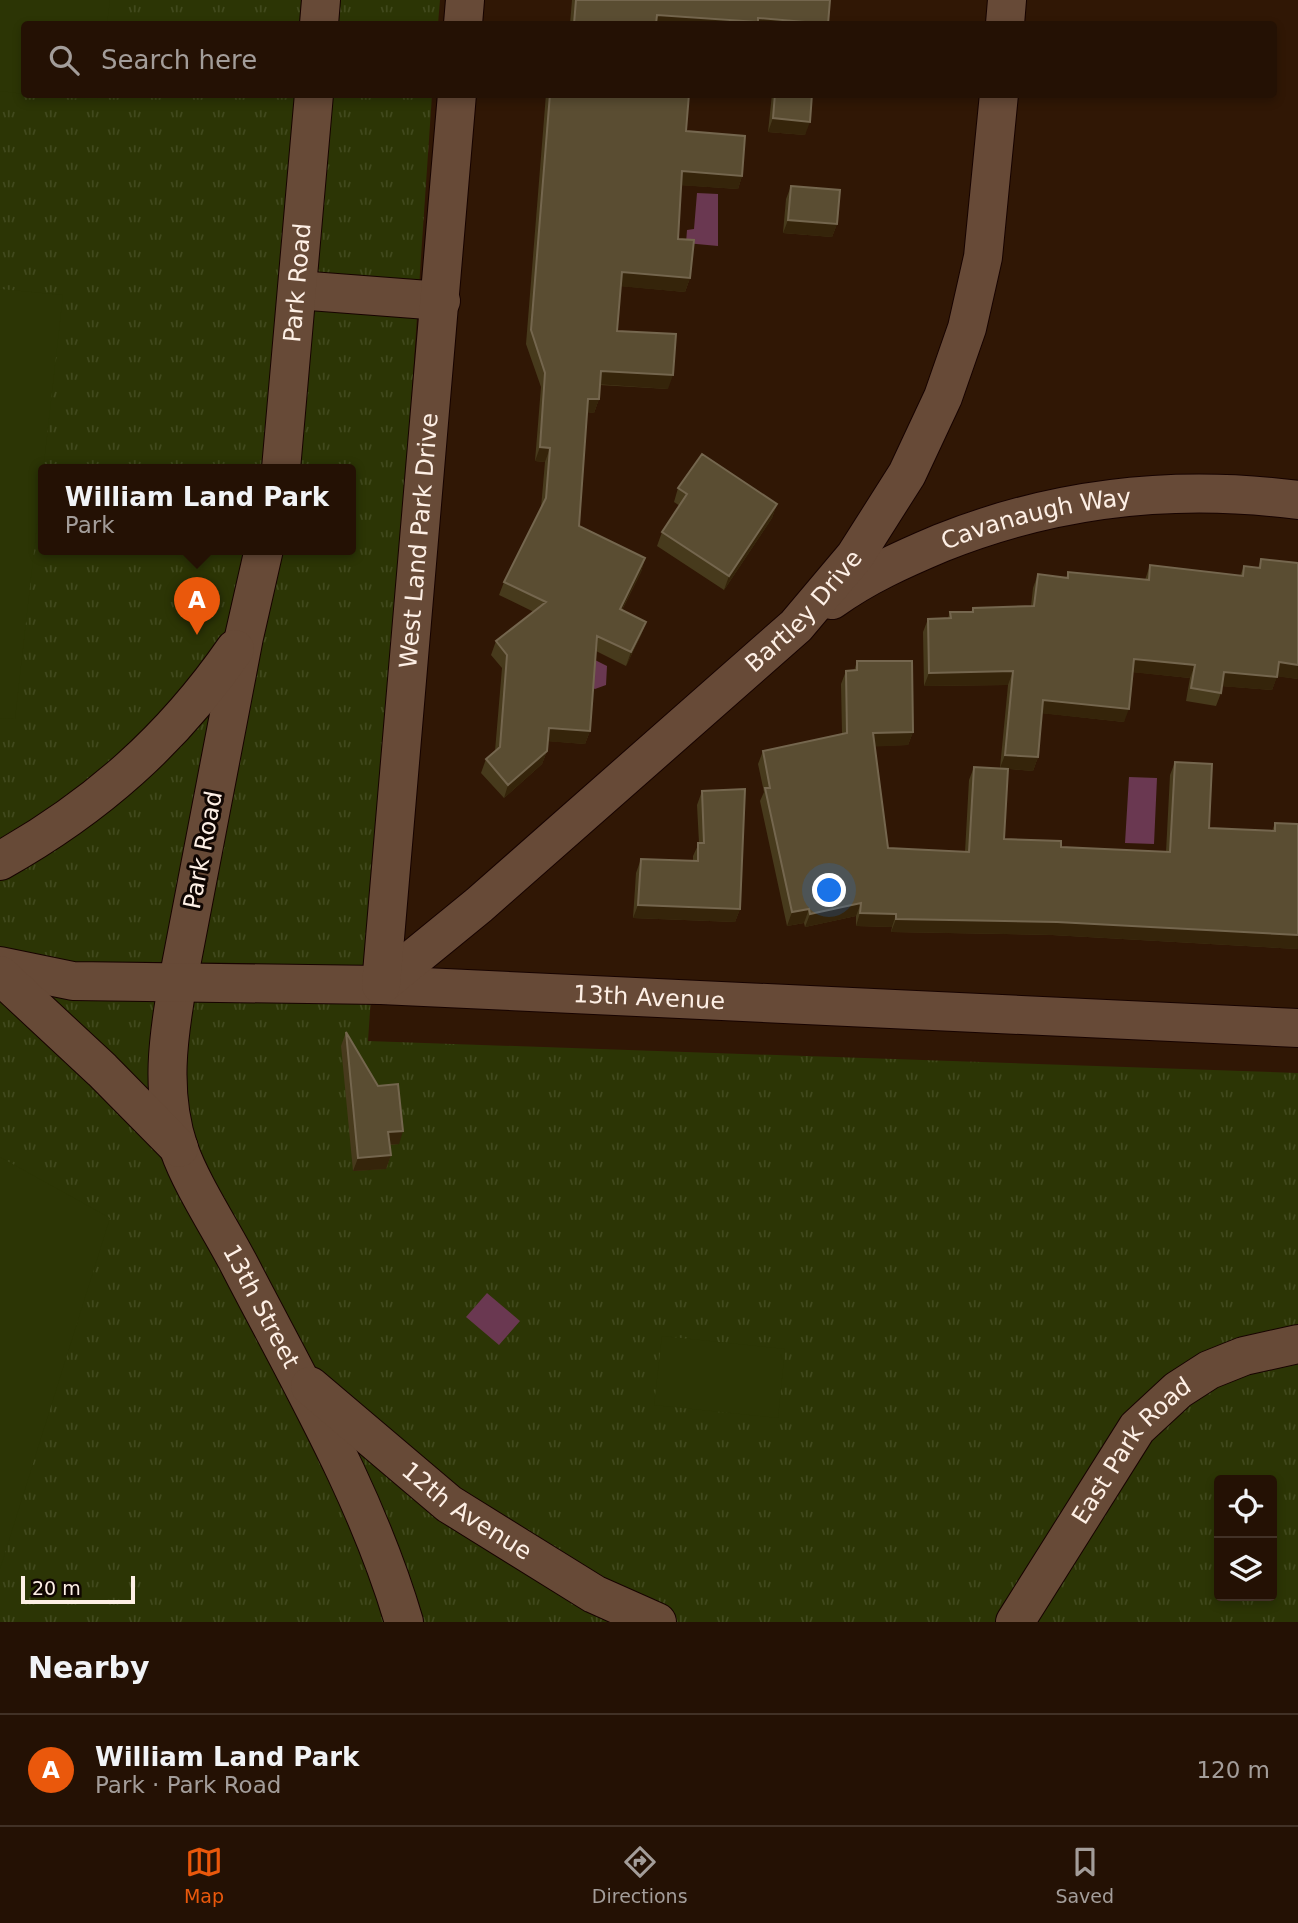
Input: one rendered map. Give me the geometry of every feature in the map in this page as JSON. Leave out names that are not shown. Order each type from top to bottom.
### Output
[{"type":"street","points":[[319,21],[321,0]]},
{"type":"street","points":[[463,21],[464,0]]},
{"type":"street","points":[[1005,21],[1007,0]]},
{"type":"street","name":"Park Road","points":[[281,464],[313,98]]},
{"type":"street","name":"West Land Park Drive","points":[[381,985],[457,98]]},
{"type":"street","name":"Bartley Drive","points":[[381,985],[479,905],[796,626],[855,556],[907,474],[943,397],[967,328],[982,257],[999,98]]},
{"type":"street","points":[[297,290],[441,301]]},
{"type":"street","name":"Cavanaugh Way","points":[[796,626],[843,592],[882,569],[973,530],[1022,516],[1072,504],[1158,493],[1239,493],[1298,500]]},
{"type":"street","name":"Park Road","points":[[178,981],[244,637],[263,555]]},
{"type":"street","name":"Park Road","points":[[0,861],[56,829],[113,785],[205,694],[244,637]]},
{"type":"street","name":"13th Avenue","points":[[0,966],[73,981],[381,985],[1298,1028]]},
{"type":"street","points":[[0,975],[102,1070],[179,1149]]},
{"type":"street","name":"13th Street","points":[[178,981],[166,1065],[179,1149],[351,1482],[390,1575],[404,1622]]},
{"type":"street","name":"East Park Road","points":[[1015,1622],[1137,1428],[1178,1390],[1209,1370],[1244,1356],[1298,1344]]},
{"type":"street","name":"12th Avenue","points":[[295,1374],[449,1504],[594,1594],[657,1622]]},
{"type":"green space","points":[[0,0],[440,0],[438,21],[21,21],[21,98],[432,98],[368,1041],[1298,1073],[1298,1622],[0,1622]]},
{"type":"green space","points":[[0,0],[110,0],[107,21],[21,21],[21,94],[0,91]]},
{"type":"green space","points":[[0,289],[63,295],[44,464],[38,464],[38,516],[15,719],[0,718]]},
{"type":"green space","points":[[0,1157],[110,1218],[0,1569]]},
{"type":"green space","points":[[662,1336],[785,1349],[778,1418],[654,1405]]},
{"type":"shaded area","points":[[697,193],[718,194],[718,246],[686,243],[687,230],[694,229]]},
{"type":"shaded area","points":[[579,652],[607,666],[606,685],[595,689],[590,687]]},
{"type":"shaded area","points":[[1129,777],[1157,778],[1154,844],[1125,843]]},
{"type":"shaded area","points":[[487,1293],[520,1321],[499,1345],[466,1317]]},
{"type":"building","points":[[576,0],[830,0],[828,21],[758,18],[758,21],[744,21],[657,15],[656,21],[574,21]]},
{"type":"building","points":[[550,98],[689,98],[686,131],[745,136],[742,176],[682,171],[678,239],[694,240],[690,278],[622,272],[617,331],[676,334],[673,375],[601,371],[599,399],[588,399],[579,526],[645,558],[620,609],[646,622],[631,652],[597,636],[590,731],[549,728],[547,751],[508,785],[486,759],[500,747],[507,655],[496,641],[546,602],[504,582],[546,498],[550,448],[540,447],[545,373],[531,330]]},
{"type":"building","points":[[775,98],[812,98],[810,122],[773,118]]},
{"type":"building","points":[[791,186],[840,190],[837,224],[788,220]]},
{"type":"building","points":[[702,454],[777,504],[729,576],[662,532],[687,494],[678,488]]},
{"type":"building","points":[[1261,559],[1298,563],[1298,665],[1279,662],[1277,677],[1224,672],[1221,693],[1191,688],[1195,665],[1134,659],[1129,709],[1043,700],[1038,757],[1005,755],[1013,671],[929,673],[928,619],[951,618],[950,612],[973,612],[973,608],[1034,606],[1038,574],[1068,578],[1068,572],[1149,580],[1150,565],[1243,576],[1244,566],[1260,568]]},
{"type":"building","points":[[857,661],[912,661],[913,732],[873,733],[888,848],[969,852],[974,767],[1008,769],[1004,839],[1061,841],[1061,847],[1170,852],[1175,762],[1212,764],[1209,828],[1275,831],[1275,823],[1298,824],[1298,935],[1057,922],[896,919],[896,914],[860,913],[861,903],[810,914],[809,909],[792,912],[765,788],[770,788],[763,751],[847,733],[846,671],[857,670]]},
{"type":"building","points":[[745,789],[740,909],[638,905],[641,859],[698,861],[698,843],[704,843],[702,791]]},
{"type":"building","points":[[346,1032],[378,1086],[398,1084],[403,1131],[388,1132],[391,1155],[358,1158]]},
{"type":"place","name":"William Land Park","points":[[197,635]]}]
